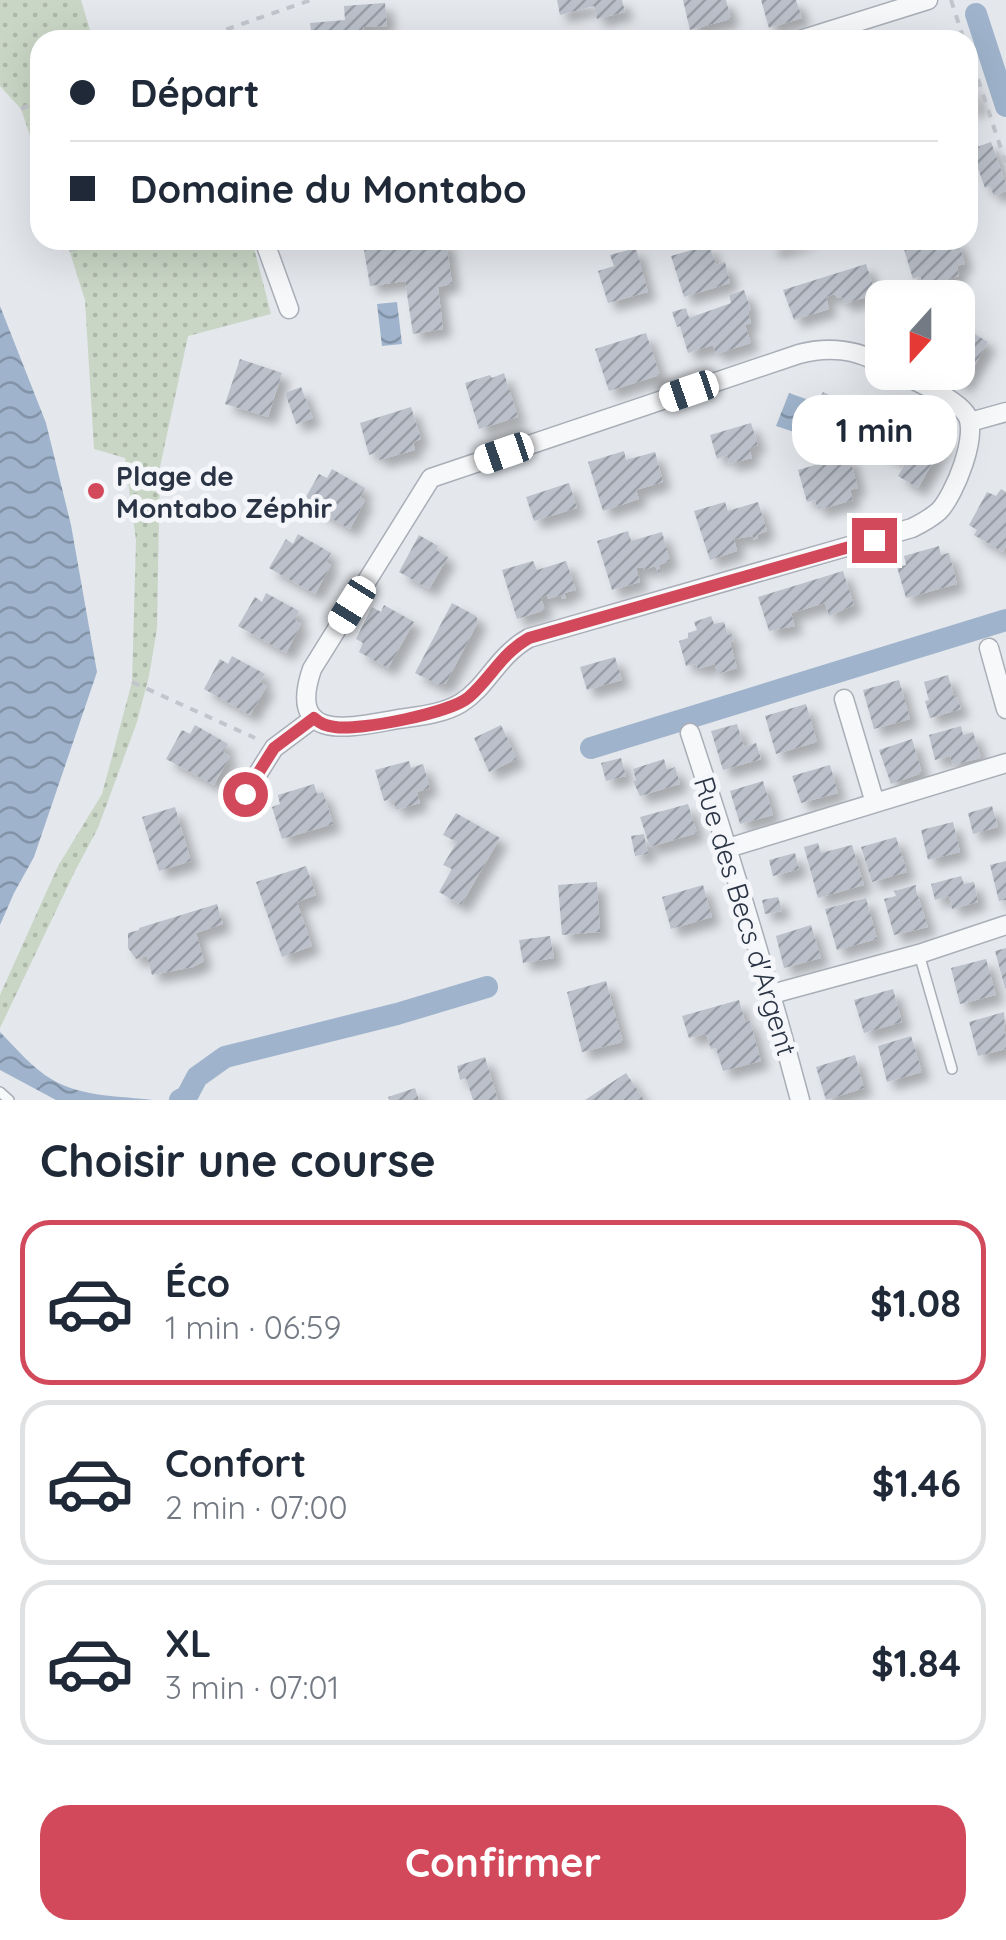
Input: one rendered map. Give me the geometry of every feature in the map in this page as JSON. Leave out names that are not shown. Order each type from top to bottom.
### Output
[{"type":"street","points":[[832,30],[928,0]]},
{"type":"street","points":[[268,250],[289,310]]},
{"type":"street","points":[[865,357],[830,348],[799,354],[431,478],[312,669],[308,709],[328,726],[348,728],[442,712],[469,697],[502,657],[529,638],[912,528],[934,515],[947,500],[970,442],[966,413],[930,390]]},
{"type":"street","points":[[970,422],[1006,412]]},
{"type":"street","points":[[989,648],[1006,708]]},
{"type":"street","points":[[844,700],[875,803]]},
{"type":"street","points":[[245,794],[274,748],[314,718]]},
{"type":"street","name":"Rue des Becs d'Argent","points":[[690,733],[772,994],[800,1100]]},
{"type":"street","points":[[728,848],[1006,762]]},
{"type":"street","points":[[772,994],[919,954],[1006,925]]},
{"type":"lane","points":[[919,954],[952,1070]]},
{"type":"lane","points":[[0,1092],[9,1100]]},
{"type":"path","points":[[225,30],[311,0]]},
{"type":"path","points":[[951,0],[961,30]]},
{"type":"path","points":[[978,79],[1006,164]]},
{"type":"path","points":[[21,109],[30,105]]},
{"type":"path","points":[[132,682],[244,733]]},
{"type":"green space","points":[[0,0],[81,0],[90,30],[30,30],[30,136],[21,109],[0,86]]},
{"type":"green space","points":[[69,250],[255,250],[271,314],[188,336],[160,467],[157,628],[137,722],[98,828],[0,1028],[0,995],[58,866],[102,794],[132,682],[136,540],[125,458],[94,449],[85,300]]},
{"type":"water","points":[[397,302],[402,344],[382,346],[377,304]]},
{"type":"water","points":[[0,306],[46,423],[71,525],[97,672],[34,857],[0,925]]},
{"type":"water","points":[[789,393],[806,399],[794,432],[776,426]]},
{"type":"water","points":[[0,1032],[39,1070],[64,1086],[153,1100],[56,1100],[0,1070]]},
{"type":"building","points":[[557,0],[622,0],[625,12],[597,19],[594,6],[560,15]]},
{"type":"building","points":[[683,0],[726,0],[731,19],[690,30]]},
{"type":"building","points":[[761,0],[796,0],[802,18],[769,28]]},
{"type":"building","points":[[385,3],[387,26],[311,30],[310,23],[345,20],[344,6]]},
{"type":"building","points":[[991,142],[1006,191],[994,196],[990,186],[985,188],[978,168],[978,147]]},
{"type":"building","points":[[364,250],[447,250],[452,284],[438,287],[443,329],[413,334],[405,281],[370,286]]},
{"type":"building","points":[[637,250],[648,292],[608,303],[598,271],[614,266],[610,255]]},
{"type":"building","points":[[711,250],[716,265],[725,262],[730,283],[684,297],[671,256]]},
{"type":"building","points":[[904,250],[961,250],[965,264],[957,266],[959,276],[922,280],[920,276],[913,279]]},
{"type":"building","points":[[866,264],[871,280],[865,280],[865,297],[844,304],[842,297],[835,294],[826,297],[829,309],[794,320],[783,290]]},
{"type":"building","points":[[744,290],[751,310],[751,323],[745,325],[751,343],[716,354],[713,345],[688,353],[672,312],[686,308],[689,318],[731,303],[729,295]]},
{"type":"building","points":[[646,333],[660,375],[609,391],[595,349]]},
{"type":"building","points":[[975,334],[988,342],[975,365]]},
{"type":"building","points":[[240,359],[282,373],[268,417],[225,404]]},
{"type":"building","points":[[504,373],[518,417],[479,429],[465,383]]},
{"type":"building","points":[[301,387],[313,418],[296,424],[285,393]]},
{"type":"building","points":[[823,392],[861,411],[846,442],[808,422]]},
{"type":"building","points":[[411,407],[421,439],[413,442],[415,450],[379,460],[377,452],[369,455],[360,423]]},
{"type":"building","points":[[916,422],[946,439],[918,488],[898,476],[905,464],[877,449],[893,424],[909,434]]},
{"type":"building","points":[[751,423],[758,445],[749,448],[752,458],[729,464],[727,455],[717,459],[710,435]]},
{"type":"building","points":[[624,451],[626,460],[655,452],[663,482],[636,490],[639,499],[603,511],[588,462]]},
{"type":"building","points":[[849,455],[858,488],[850,490],[853,500],[818,510],[815,500],[807,502],[798,470]]},
{"type":"building","points":[[332,469],[365,488],[360,497],[365,500],[350,529],[303,502],[319,474],[327,478]]},
{"type":"building","points":[[569,483],[577,508],[534,521],[526,497]]},
{"type":"building","points":[[1001,489],[1006,492],[1003,552],[974,535],[977,530],[969,525],[987,492],[996,496]]},
{"type":"building","points":[[725,502],[728,511],[758,502],[767,531],[754,540],[753,536],[734,539],[737,551],[710,560],[694,511]]},
{"type":"building","points":[[628,531],[631,541],[662,532],[670,561],[659,565],[660,575],[655,566],[636,568],[640,582],[612,590],[597,541]]},
{"type":"building","points":[[298,534],[331,553],[326,562],[331,565],[315,594],[269,568],[286,539],[293,544]]},
{"type":"building","points":[[419,535],[448,557],[429,589],[399,572]]},
{"type":"building","points":[[939,546],[941,555],[949,553],[957,584],[906,598],[897,567],[906,565],[904,556]]},
{"type":"building","points":[[533,561],[537,570],[566,561],[576,590],[564,593],[566,598],[562,599],[561,595],[548,599],[547,595],[541,598],[545,610],[517,619],[502,570]]},
{"type":"building","points":[[843,571],[854,605],[829,616],[825,603],[791,613],[795,626],[769,631],[758,597]]},
{"type":"building","points":[[266,593],[299,611],[295,620],[301,624],[286,653],[238,626],[255,597],[262,602]]},
{"type":"building","points":[[452,603],[476,616],[478,622],[446,683],[439,685],[415,673]]},
{"type":"building","points":[[384,605],[414,622],[388,668],[359,652],[363,643],[356,639],[372,607],[381,612]]},
{"type":"building","points":[[711,616],[714,624],[724,622],[728,635],[732,634],[734,641],[730,642],[737,668],[717,674],[715,664],[698,669],[696,664],[686,666],[679,641],[697,630],[694,622]]},
{"type":"building","points":[[232,656],[265,674],[260,682],[267,686],[250,715],[204,689],[220,659],[228,664]]},
{"type":"building","points":[[615,657],[622,680],[587,690],[580,667]]},
{"type":"building","points":[[948,675],[961,709],[930,718],[924,682]]},
{"type":"building","points":[[899,680],[910,719],[874,729],[863,690]]},
{"type":"building","points":[[806,704],[817,742],[776,754],[765,716]]},
{"type":"building","points":[[737,724],[744,747],[756,743],[761,759],[723,770],[711,731]]},
{"type":"building","points":[[195,725],[228,744],[223,752],[230,756],[214,785],[166,759],[182,730],[190,734]]},
{"type":"building","points":[[501,725],[517,759],[489,772],[474,738]]},
{"type":"building","points":[[961,726],[963,735],[973,732],[981,758],[953,765],[950,756],[935,760],[929,735]]},
{"type":"building","points":[[912,739],[922,773],[891,784],[879,750]]},
{"type":"building","points":[[621,758],[626,776],[606,781],[601,763]]},
{"type":"building","points":[[664,759],[667,770],[675,767],[680,784],[640,796],[633,781],[633,769]]},
{"type":"building","points":[[409,761],[411,768],[423,764],[430,788],[417,792],[420,803],[396,810],[393,798],[384,801],[375,770]]},
{"type":"building","points":[[830,765],[838,793],[801,803],[792,776]]},
{"type":"building","points":[[763,781],[773,815],[740,824],[730,791]]},
{"type":"building","points":[[314,784],[317,794],[323,792],[333,824],[282,839],[272,807],[280,804],[278,795]]},
{"type":"building","points":[[688,804],[697,833],[650,847],[640,817]]},
{"type":"building","points":[[992,806],[998,827],[973,834],[968,813]]},
{"type":"building","points":[[175,807],[191,861],[159,871],[142,817]]},
{"type":"building","points":[[456,813],[500,838],[461,905],[439,892],[452,869],[443,865],[457,842],[443,835]]},
{"type":"building","points":[[953,822],[960,852],[928,860],[921,830]]},
{"type":"building","points":[[644,834],[648,854],[635,856],[631,836]]},
{"type":"building","points":[[896,837],[907,872],[872,882],[861,847]]},
{"type":"building","points":[[818,843],[821,853],[852,845],[864,885],[818,898],[804,847]]},
{"type":"building","points":[[795,853],[799,869],[773,876],[769,860]]},
{"type":"building","points":[[1006,861],[1006,900],[999,901],[990,865]]},
{"type":"building","points":[[306,866],[316,895],[297,902],[312,946],[282,957],[256,882]]},
{"type":"building","points":[[961,876],[964,884],[974,882],[978,902],[952,909],[949,896],[935,900],[931,884]]},
{"type":"building","points":[[597,882],[600,932],[562,935],[558,885]]},
{"type":"building","points":[[703,885],[712,917],[671,929],[662,897]]},
{"type":"building","points":[[916,885],[928,927],[894,935],[884,899],[896,896],[894,891]]},
{"type":"building","points":[[778,897],[782,911],[765,914],[762,900]]},
{"type":"building","points":[[866,898],[877,939],[837,950],[825,909]]},
{"type":"building","points":[[217,904],[223,924],[196,933],[204,961],[193,967],[152,975],[147,956],[136,959],[128,948],[128,933]]},
{"type":"building","points":[[811,925],[821,958],[784,968],[776,936]]},
{"type":"building","points":[[550,936],[554,958],[523,963],[519,940]]},
{"type":"building","points":[[1006,948],[1006,988],[1005,988],[995,951]]},
{"type":"building","points":[[986,959],[996,995],[960,1004],[951,968]]},
{"type":"building","points":[[606,981],[623,1042],[582,1052],[567,992]]},
{"type":"building","points":[[893,989],[902,1022],[864,1033],[854,1000]]},
{"type":"building","points":[[739,1000],[745,1022],[750,1021],[761,1061],[723,1071],[716,1048],[711,1049],[706,1034],[689,1038],[682,1016]]},
{"type":"building","points":[[1004,1012],[1006,1049],[978,1056],[969,1022]]},
{"type":"building","points":[[911,1036],[922,1072],[887,1082],[878,1046]]},
{"type":"building","points":[[855,1055],[864,1088],[826,1100],[816,1067]]},
{"type":"building","points":[[485,1057],[498,1100],[473,1100],[466,1078],[460,1080],[457,1066]]},
{"type":"building","points":[[626,1073],[644,1100],[585,1100]]},
{"type":"building","points":[[415,1088],[419,1100],[389,1100],[388,1097]]},
{"type":"waterway","points":[[976,14],[1006,106]]},
{"type":"waterway","points":[[591,748],[1006,620]]},
{"type":"waterway","points":[[180,1100],[187,1096],[197,1077],[225,1057],[487,987]]},
{"type":"place","name":"Plage de Montabo Zéphir","points":[[96,491]]},
{"type":"route","points":[[245,794],[274,748],[314,718],[328,726],[348,728],[442,712],[469,697],[502,657],[529,638],[874,540]]}]
